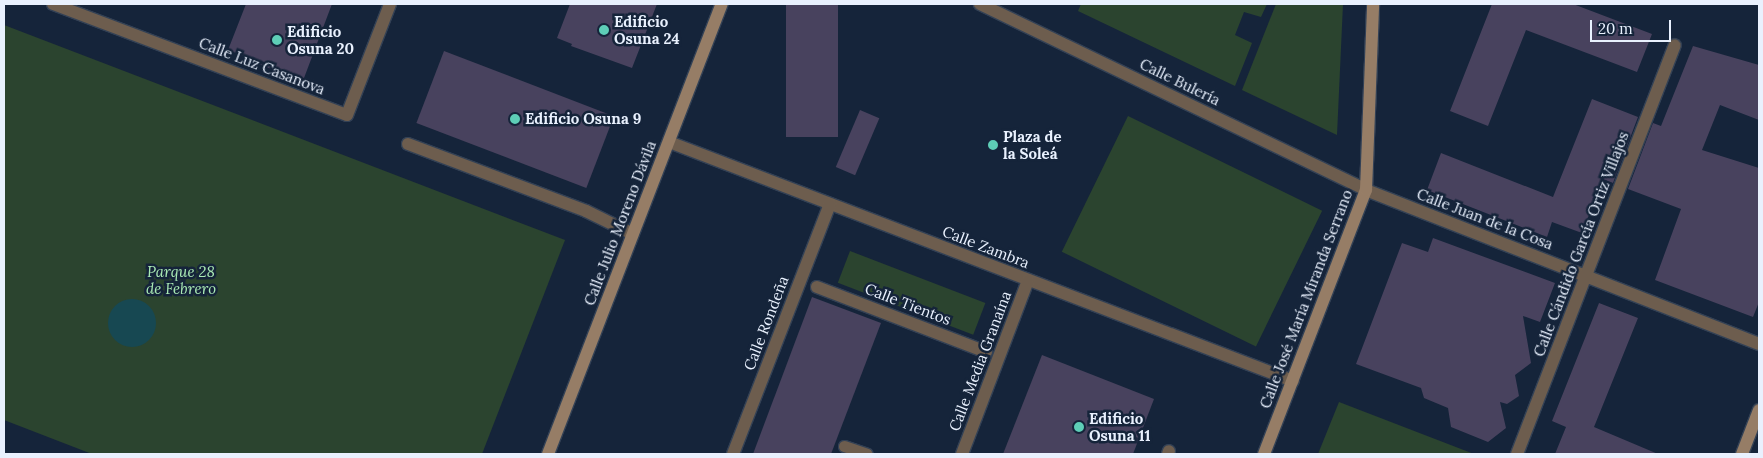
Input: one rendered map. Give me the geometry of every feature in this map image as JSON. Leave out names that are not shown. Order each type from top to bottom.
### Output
[{"type":"street","name":"Calle Luz Casanova","points":[[54,4],[347,115],[390,4]]},
{"type":"street","name":"Calle Julio Moreno Dávila","points":[[548,454],[722,4]]},
{"type":"street","name":"Calle Bulería","points":[[980,4],[1366,190]]},
{"type":"street","name":"Calle José María Miranda Serrano","points":[[1264,454],[1366,190],[1373,4]]},
{"type":"street","name":"Calle Cándido García Ortiz Villajos","points":[[1517,454],[1675,45]]},
{"type":"street","name":"Calle Zambra","points":[[668,142],[1292,381]]},
{"type":"street","points":[[408,144],[586,211],[633,234]]},
{"type":"street","name":"Calle Juan de la Cosa","points":[[1366,190],[1759,344]]},
{"type":"street","name":"Calle Rondeña","points":[[733,454],[830,204]]},
{"type":"street","name":"Calle Media Granaína","points":[[962,454],[1028,280]]},
{"type":"street","name":"Calle Tientos","points":[[817,287],[986,352]]},
{"type":"street","points":[[1745,453],[1759,410]]},
{"type":"lane","points":[[844,446],[867,454]]},
{"type":"green space","points":[[1081,4],[1267,4],[1261,17],[1244,12],[1235,35],[1252,43],[1235,86],[1078,11]]},
{"type":"green space","points":[[1276,4],[1343,4],[1337,135],[1242,90]]},
{"type":"green space","name":"Parque 28 de Febrero","points":[[4,25],[565,240],[482,454],[92,454],[4,420]]},
{"type":"green space","points":[[1128,116],[1322,211],[1256,346],[1062,252]]},
{"type":"green space","points":[[850,251],[985,303],[973,335],[838,283]]},
{"type":"green space","points":[[1339,402],[1474,454],[1318,454]]},
{"type":"shaded area","points":[[127,299],[137,299],[149,306],[156,318],[156,328],[149,340],[137,347],[127,347],[119,343],[112,336],[108,328],[108,318],[112,310],[119,303]]},
{"type":"building","name":"Edificio Osuna 20","points":[[246,4],[332,4],[304,78],[288,72],[287,75],[242,58],[244,56],[228,50]]},
{"type":"building","name":"Edificio Osuna 24","points":[[570,4],[657,4],[632,68],[571,46],[572,44],[557,38]]},
{"type":"building","points":[[786,4],[838,4],[838,137],[786,137]]},
{"type":"building","points":[[1492,4],[1573,4],[1652,34],[1637,72],[1526,30],[1488,126],[1450,111]]},
{"type":"building","points":[[1693,46],[1759,65],[1759,120],[1720,105],[1702,150],[1759,168],[1759,302],[1753,317],[1655,280],[1681,209],[1628,189],[1653,123],[1661,126]]},
{"type":"building","name":"Edificio Osuna 9","points":[[444,51],[614,116],[586,188],[416,123]]},
{"type":"building","points":[[1592,99],[1638,117],[1613,183],[1603,179],[1582,233],[1552,222],[1547,237],[1427,190],[1441,153],[1553,197]]},
{"type":"building","points":[[860,110],[879,118],[855,175],[836,167]]},
{"type":"building","points":[[1433,238],[1555,283],[1540,322],[1523,316],[1531,363],[1515,375],[1519,396],[1507,404],[1500,402],[1506,428],[1488,442],[1451,427],[1448,408],[1424,398],[1421,388],[1356,364],[1402,243],[1428,252]]},
{"type":"building","points":[[812,297],[881,323],[831,454],[753,454]]},
{"type":"building","points":[[1599,303],[1638,318],[1594,427],[1658,454],[1555,454],[1566,427],[1552,421]]},
{"type":"building","name":"Edificio Osuna 11","points":[[1042,355],[1154,399],[1133,454],[1003,454]]},
{"type":"place","name":"Edificio Osuna 24","points":[[604,30]]},
{"type":"place","name":"Edificio Osuna 20","points":[[277,40]]},
{"type":"place","name":"Edificio Osuna 9","points":[[515,119]]},
{"type":"place","name":"Plaza de la Soleá","points":[[993,145]]},
{"type":"place","name":"Edificio Osuna 11","points":[[1079,427]]}]
